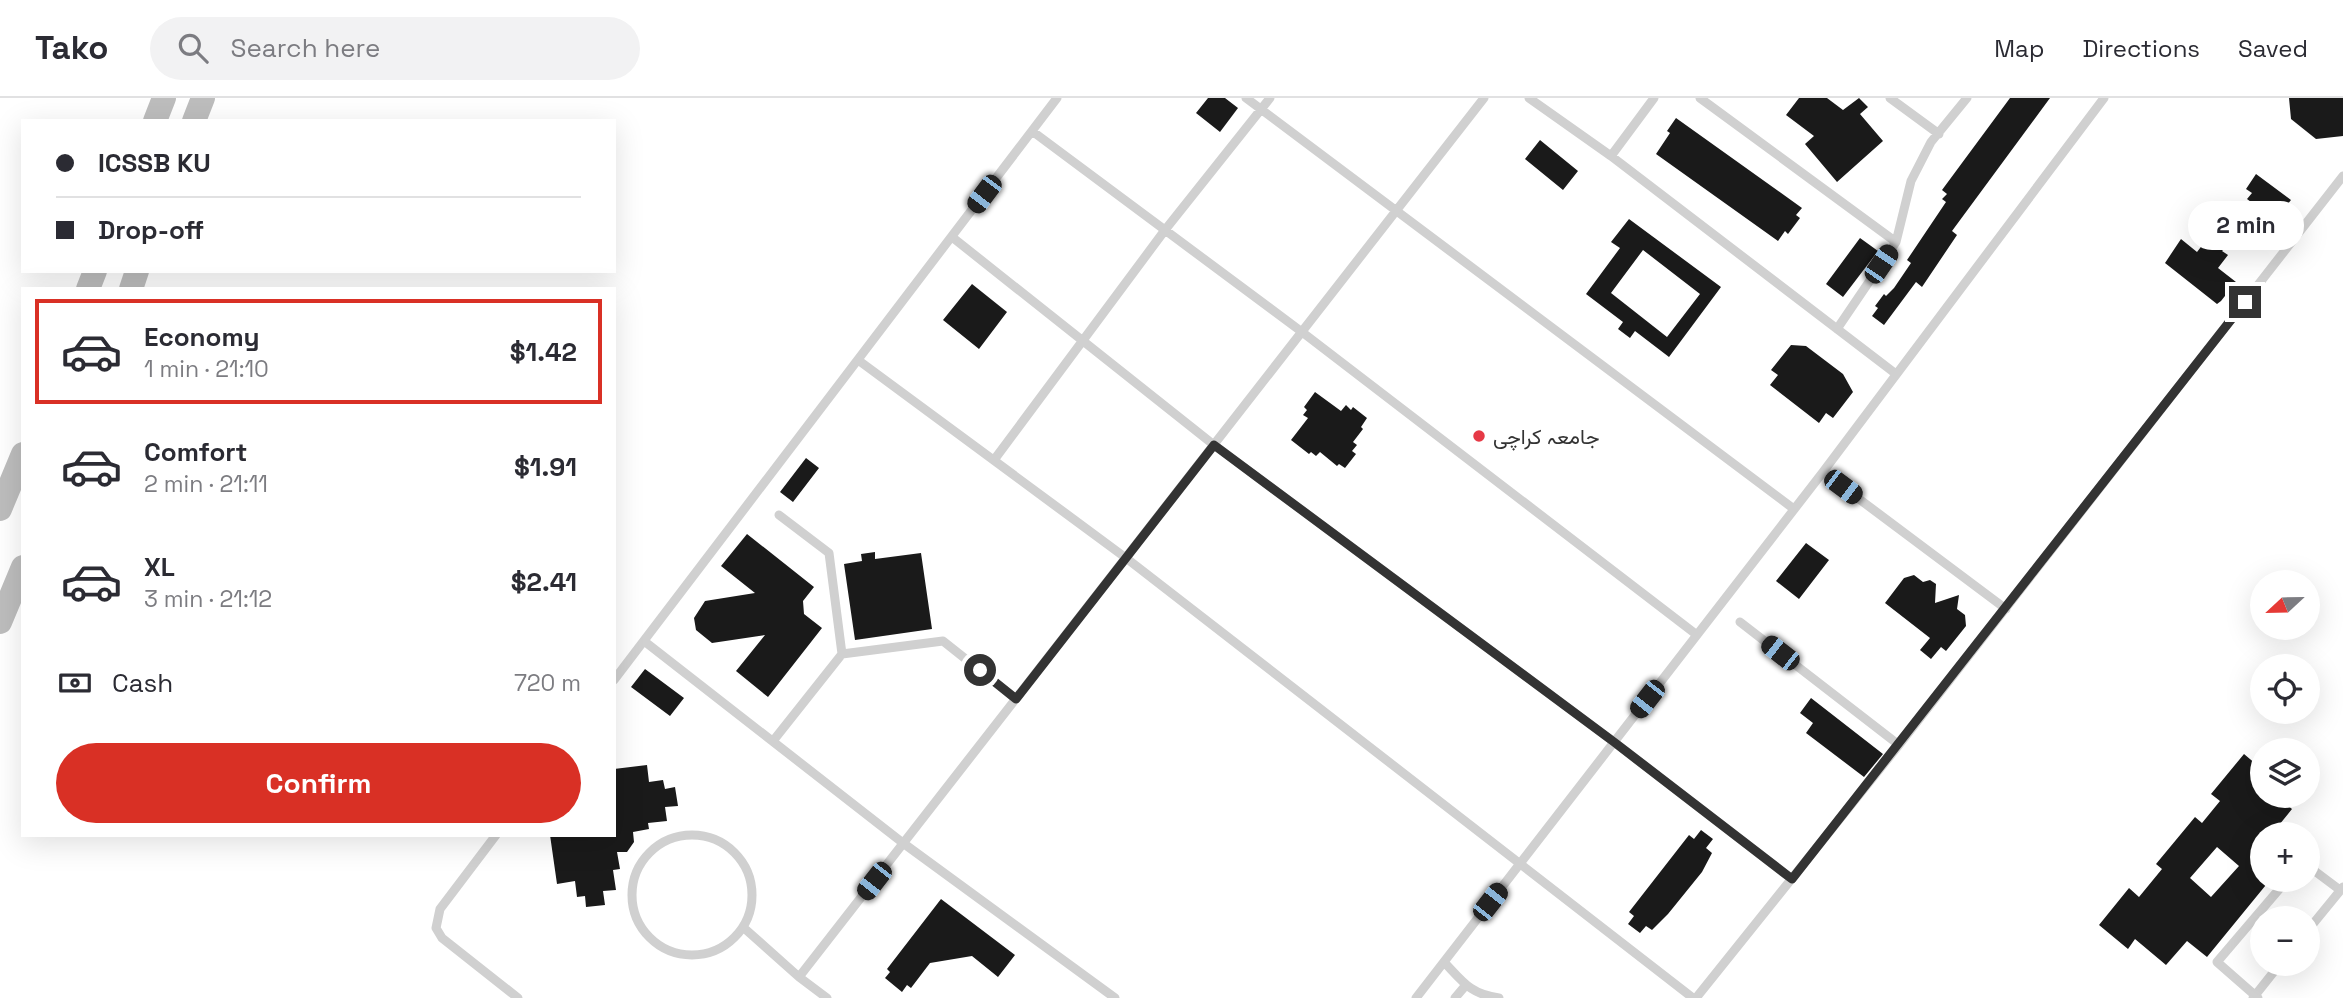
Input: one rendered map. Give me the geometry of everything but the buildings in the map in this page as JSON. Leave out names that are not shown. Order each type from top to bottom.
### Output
[{"type":"main road","points":[[156,119],[164,98]]},
{"type":"main road","points":[[195,119],[203,98]]},
{"type":"main road","points":[[0,509],[21,459]]},
{"type":"main road","points":[[0,622],[21,572]]},
{"type":"lane","points":[[616,677],[1057,98]]},
{"type":"lane","points":[[1246,98],[1794,509]]},
{"type":"lane","points":[[994,460],[1165,230],[1270,98]]},
{"type":"lane","points":[[799,977],[1484,98]]},
{"type":"lane","points":[[1529,98],[1611,156],[1896,374]]},
{"type":"lane","points":[[1611,156],[1654,98]]},
{"type":"lane","points":[[1700,98],[1896,242]]},
{"type":"lane","points":[[1890,98],[1939,134]]},
{"type":"lane","points":[[1837,329],[1896,242],[1911,181],[1931,142],[1967,98]]},
{"type":"lane","points":[[1416,998],[1823,472],[2104,98]]},
{"type":"lane","points":[[1032,131],[1302,332],[1697,635]]},
{"type":"lane","points":[[858,360],[1126,558],[1695,998],[1899,745],[2343,176]]},
{"type":"lane","points":[[952,237],[1214,445],[1614,742],[1792,879]]},
{"type":"lane","points":[[1823,472],[2006,609]]},
{"type":"lane","points":[[779,515],[829,554],[842,654]]},
{"type":"lane","points":[[1740,622],[1899,745]]},
{"type":"lane","points":[[644,640],[904,843],[1115,998]]},
{"type":"lane","points":[[773,741],[842,654],[943,641],[1016,699]]},
{"type":"lane","points":[[704,835],[730,848],[748,872],[753,900],[744,928],[723,948],[695,957],[666,951],[643,932],[632,905],[634,876],[649,852],[675,837],[704,835]]},
{"type":"lane","points":[[494,837],[440,909],[436,928],[442,938],[518,998]]},
{"type":"lane","points":[[2320,874],[2342,889],[2320,916]]},
{"type":"lane","points":[[2271,976],[2255,997],[2217,962],[2277,892]]},
{"type":"lane","points":[[744,928],[827,998]]},
{"type":"lane","points":[[1444,962],[1480,995],[1499,998]]},
{"type":"lane","points":[[1455,998],[1466,985]]},
{"type":"place","name":"جامعہ کراچی","points":[[1479,436]]},
{"type":"route","points":[[980,670],[1016,699],[1214,445],[1614,742],[1792,879],[2245,302]]}]
